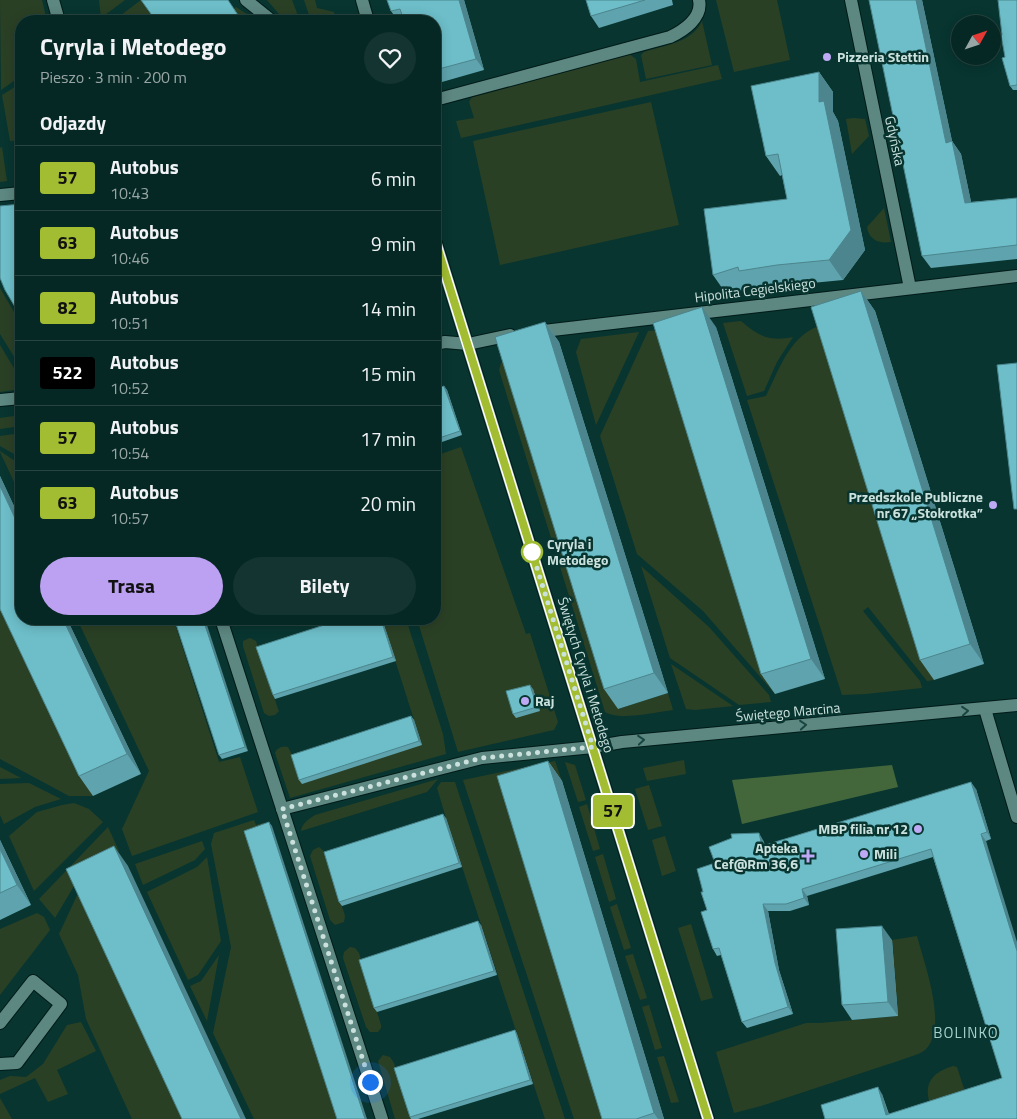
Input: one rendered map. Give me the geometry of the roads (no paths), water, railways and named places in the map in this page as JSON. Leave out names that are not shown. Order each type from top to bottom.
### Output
[{"type":"street","points":[[53,0],[57,15]]},
{"type":"street","points":[[246,0],[265,15]]},
{"type":"street","points":[[362,0],[366,15]]},
{"type":"street","points":[[441,98],[670,37],[682,31],[690,24],[697,14],[700,4],[699,0]]},
{"type":"street","name":"Gdyńska","points":[[851,0],[910,288]]},
{"type":"street","points":[[0,195],[15,194]]},
{"type":"street","name":"Świętych Cyryla i Metodego","points":[[441,259],[708,1119]]},
{"type":"street","name":"Hipolita Cegielskiego","points":[[441,343],[468,344],[510,335],[563,328],[1017,276]]},
{"type":"street","points":[[0,400],[15,399]]},
{"type":"street","points":[[223,625],[382,1119]]},
{"type":"street","name":"Świętego Marcina","points":[[282,809],[482,758],[593,747],[632,741],[1017,705]]},
{"type":"street","points":[[985,709],[1017,817]]},
{"type":"street","points":[[0,1023],[33,980],[61,1004],[17,1063],[0,1064]]},
{"type":"place","name":"Pizzeria Stettin","points":[[827,57]]},
{"type":"place","name":"Przedszkole Publiczne nr 67 „Stokrotka”","points":[[993,505]]},
{"type":"place","name":"Cyryla i Metodego","points":[[532,552]]},
{"type":"place","name":"Raj","points":[[525,701]]},
{"type":"place","name":"MBP filia nr 12","points":[[918,829]]},
{"type":"place","name":"Mili","points":[[864,854]]},
{"type":"place","name":"Apteka Cef@Rm 36,6","points":[[808,856]]},
{"type":"district","name":"BOLINKO","points":[[966,1033]]}]
